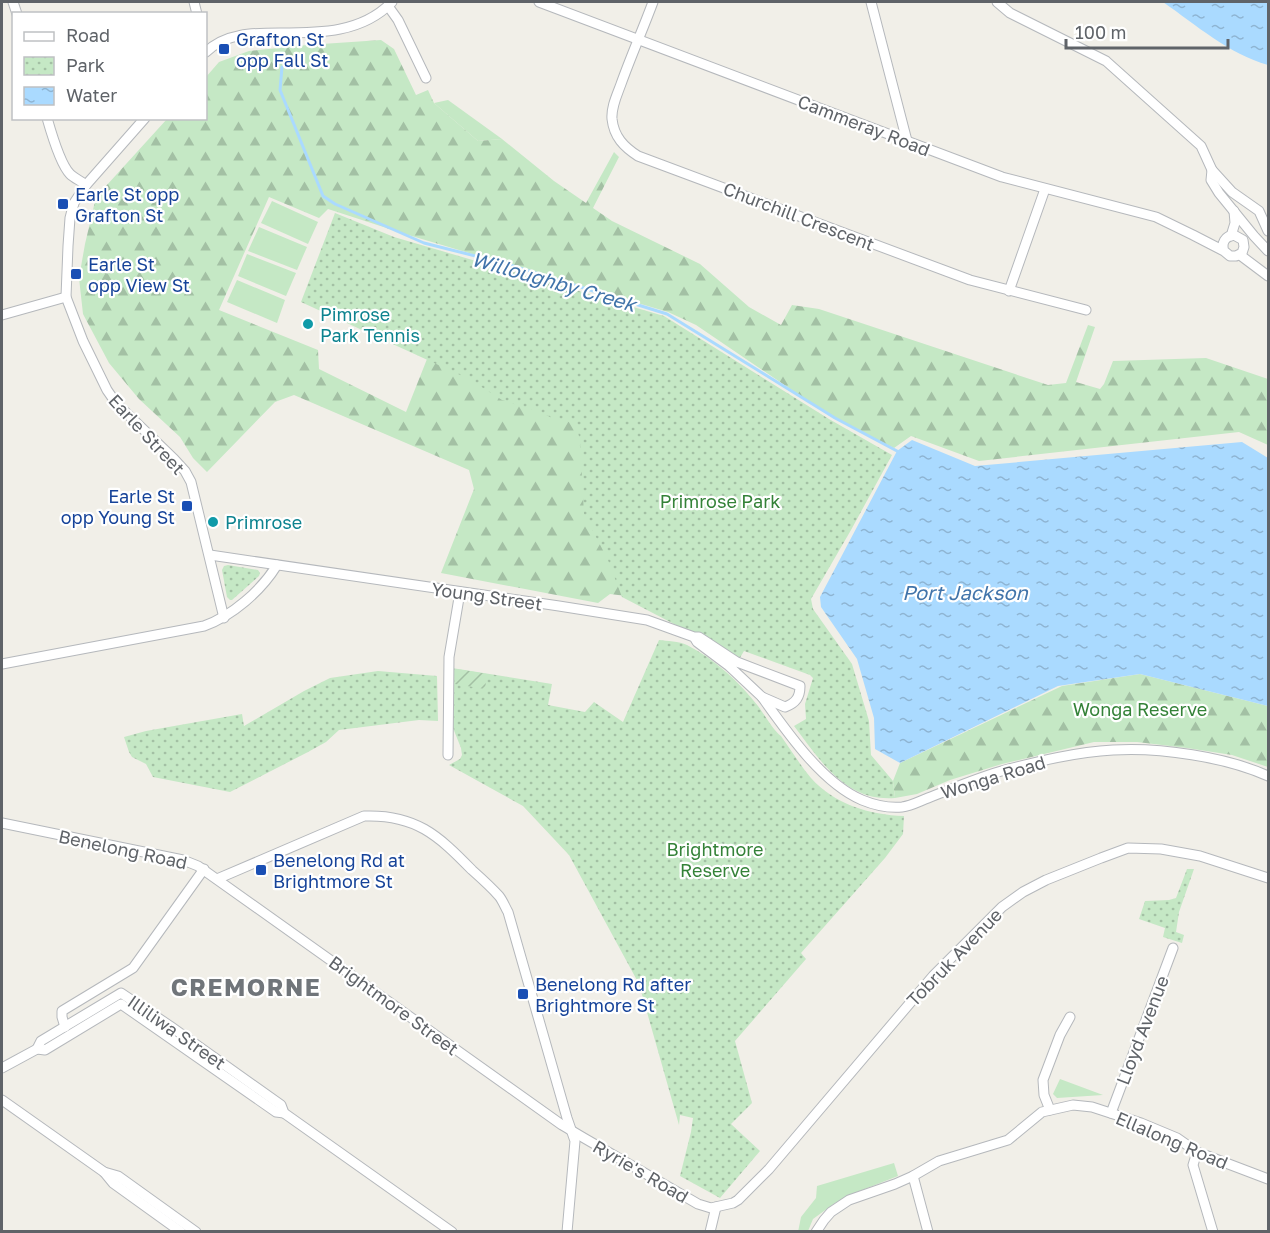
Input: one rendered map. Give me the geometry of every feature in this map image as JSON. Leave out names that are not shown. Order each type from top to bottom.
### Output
[{"type":"street","name":"Cammeray Road","points":[[538,2],[1002,177],[1156,217],[1193,235],[1238,243]]},
{"type":"street","name":"Churchill Crescent","points":[[653,2],[614,102],[612,118],[616,133],[624,146],[638,156],[970,280],[1086,310]]},
{"type":"street","points":[[871,2],[907,141]]},
{"type":"street","points":[[997,2],[1010,13],[1106,61],[1201,146],[1212,170],[1232,192],[1259,211],[1269,231]]},
{"type":"street","points":[[207,46],[251,33],[330,32],[351,27],[372,17],[390,4],[426,78]]},
{"type":"street","points":[[47,120],[51,135],[70,175],[86,185]]},
{"type":"street","name":"Earle Street","points":[[143,120],[86,185],[74,203],[70,218],[66,297],[83,341],[107,390],[116,403],[174,459],[191,482],[224,618]]},
{"type":"street","points":[[1212,170],[1211,180],[1245,224],[1238,243]]},
{"type":"street","points":[[1009,291],[1045,189]]},
{"type":"street","points":[[1234,211],[1238,243],[1269,276]]},
{"type":"street","points":[[1238,243],[1265,247]]},
{"type":"street","points":[[2,315],[66,297]]},
{"type":"street","name":"Young Street","points":[[210,555],[647,620],[694,638],[699,637],[737,662],[800,686],[797,700],[785,707],[762,697],[694,638]]},
{"type":"street","points":[[2,664],[204,626],[224,618],[270,576],[277,565]]},
{"type":"street","points":[[448,755],[449,657],[460,592]]},
{"type":"street","name":"Wonga Road","points":[[762,697],[822,772],[846,791],[862,800],[878,805],[904,807],[1003,770],[1070,755],[1114,750],[1153,751],[1207,757],[1269,776]]},
{"type":"street","points":[[217,879],[364,816],[388,816],[406,820],[437,836],[499,897],[508,912],[575,1141],[567,1232]]},
{"type":"street","name":"Benelong Road","points":[[2,824],[183,860],[204,869],[217,879]]},
{"type":"street","name":"Tobruk Avenue","points":[[714,1208],[738,1200],[769,1168],[933,976],[1002,907],[1023,892],[1046,880],[1128,848],[1161,849],[1200,855],[1269,878]]},
{"type":"street","points":[[65,1027],[62,1011],[133,968],[204,869]]},
{"type":"street","name":"Brightmore Street","points":[[217,879],[572,1130]]},
{"type":"street","name":"Lloyd Avenue","points":[[1111,1113],[1173,948]]},
{"type":"street","name":"Illiliwa Street","points":[[2,1068],[37,1049],[41,1041],[121,993],[281,1105],[284,1113]]},
{"type":"street","name":"Illiliwa Street","points":[[37,1049],[45,1050],[121,1004],[276,1112],[284,1113],[452,1232]]},
{"type":"street","points":[[1050,1110],[1044,1095],[1043,1080],[1060,1035],[1070,1017]]},
{"type":"street","points":[[2,1100],[104,1172],[113,1183],[181,1232]]},
{"type":"street","name":"Ellalong Road","points":[[816,1232],[831,1212],[849,1200],[886,1188],[939,1161],[1008,1140],[1042,1112],[1073,1105],[1092,1107],[1165,1132],[1197,1152],[1269,1179]]},
{"type":"street","name":"Ryrie's Road","points":[[572,1130],[698,1204],[714,1208]]},
{"type":"street","points":[[1197,1152],[1193,1165],[1213,1232]]},
{"type":"street","points":[[104,1172],[118,1176],[196,1232]]},
{"type":"street","points":[[913,1176],[928,1232]]},
{"type":"street","points":[[710,1232],[714,1208]]},
{"type":"green space","points":[[381,40],[394,49],[416,95],[428,90],[434,103],[478,141],[502,139],[554,181],[586,203],[614,152],[619,157],[593,208],[612,221],[700,264],[749,307],[781,325],[792,305],[819,309],[1048,385],[1066,383],[1088,325],[1095,327],[1076,382],[1100,389],[1113,361],[1206,358],[1268,379],[1268,445],[1239,432],[979,461],[911,436],[894,448],[833,418],[696,325],[668,312],[328,209],[319,218],[269,197],[219,310],[318,350],[319,369],[406,412],[427,359],[577,423],[626,596],[610,594],[598,603],[441,573],[474,489],[469,470],[294,395],[275,402],[207,472],[193,458],[180,437],[139,399],[109,363],[83,314],[79,278],[96,197],[166,120],[207,120],[207,76],[219,62],[249,51]]},
{"type":"green space","points":[[448,100],[502,139],[478,141],[434,103]]},
{"type":"green space","points":[[272,201],[318,222],[308,244],[261,223]]},
{"type":"green space","name":"Primrose Park","points":[[335,213],[394,237],[664,316],[829,419],[892,455],[811,599],[813,609],[852,664],[869,721],[871,755],[893,781],[895,798],[877,797],[848,786],[824,765],[794,726],[806,719],[805,704],[813,678],[810,675],[744,651],[738,661],[622,597],[608,560],[584,514],[580,441],[574,424],[562,419],[555,420],[543,413],[502,400],[469,379],[301,302]]},
{"type":"green space","points":[[259,227],[307,247],[297,270],[248,251]]},
{"type":"green space","points":[[247,254],[296,273],[286,296],[238,276]]},
{"type":"green space","points":[[237,280],[285,300],[277,323],[227,302]]},
{"type":"green space","points":[[228,565],[258,570],[260,573],[232,600],[227,597],[222,570]]},
{"type":"green space","name":"Brightmore Reserve","points":[[659,640],[687,645],[726,672],[758,706],[811,778],[830,795],[866,810],[904,816],[903,834],[885,858],[801,953],[806,959],[735,1041],[752,1103],[731,1124],[760,1151],[720,1198],[680,1176],[693,1118],[680,1115],[679,1125],[639,984],[569,855],[523,806],[449,765],[460,759],[462,755],[453,728],[452,668],[552,684],[548,705],[585,712],[594,702],[623,722]]},
{"type":"green space","points":[[457,669],[487,674],[485,689],[455,684]]},
{"type":"green space","points":[[378,671],[437,676],[438,721],[419,720],[339,730],[326,742],[230,792],[153,777],[146,764],[132,757],[124,737],[242,714],[244,726],[330,678]]},
{"type":"green space","name":"Wonga Reserve","points":[[1140,674],[1268,706],[1268,767],[1232,755],[1187,748],[1137,742],[1094,742],[1002,764],[950,780],[917,794],[895,798],[893,781],[900,763],[1062,686]]},
{"type":"green space","points":[[1187,869],[1194,869],[1179,912],[1176,932],[1184,935],[1182,943],[1163,937],[1165,928],[1139,919],[1145,901],[1176,898]]},
{"type":"green space","points":[[1060,1079],[1103,1095],[1057,1098],[1053,1094]]},
{"type":"green space","points":[[894,1163],[898,1176],[835,1203],[813,1219],[808,1231],[798,1232],[801,1217],[816,1198],[817,1186]]},
{"type":"water","points":[[1163,2],[1268,2],[1268,65],[1226,46]]},
{"type":"water","name":"Port Jackson","points":[[912,440],[975,466],[1242,442],[1268,458],[1268,706],[1140,674],[1058,686],[900,763],[875,749],[874,718],[857,659],[821,607],[820,597],[897,451]]},
{"type":"waterway","name":"Willoughby Creek","points":[[282,67],[280,90],[323,196],[335,204],[424,243],[507,264],[667,314],[835,418],[897,451]]},
{"type":"place","name":"Grafton St opp Fall St","points":[[224,49]]},
{"type":"place","name":"Earle St opp Grafton St","points":[[63,204]]},
{"type":"place","name":"Earle St opp View St","points":[[76,274]]},
{"type":"place","name":"Pimrose Park Tennis","points":[[308,324]]},
{"type":"place","name":"Earle St opp Young St","points":[[187,506]]},
{"type":"place","name":"Primrose","points":[[213,522]]},
{"type":"place","name":"Benelong Rd at Brightmore St","points":[[261,870]]},
{"type":"place","name":"Benelong Rd after Brightmore St","points":[[523,994]]},
{"type":"district","name":"CREMORNE","points":[[246,986]]}]
